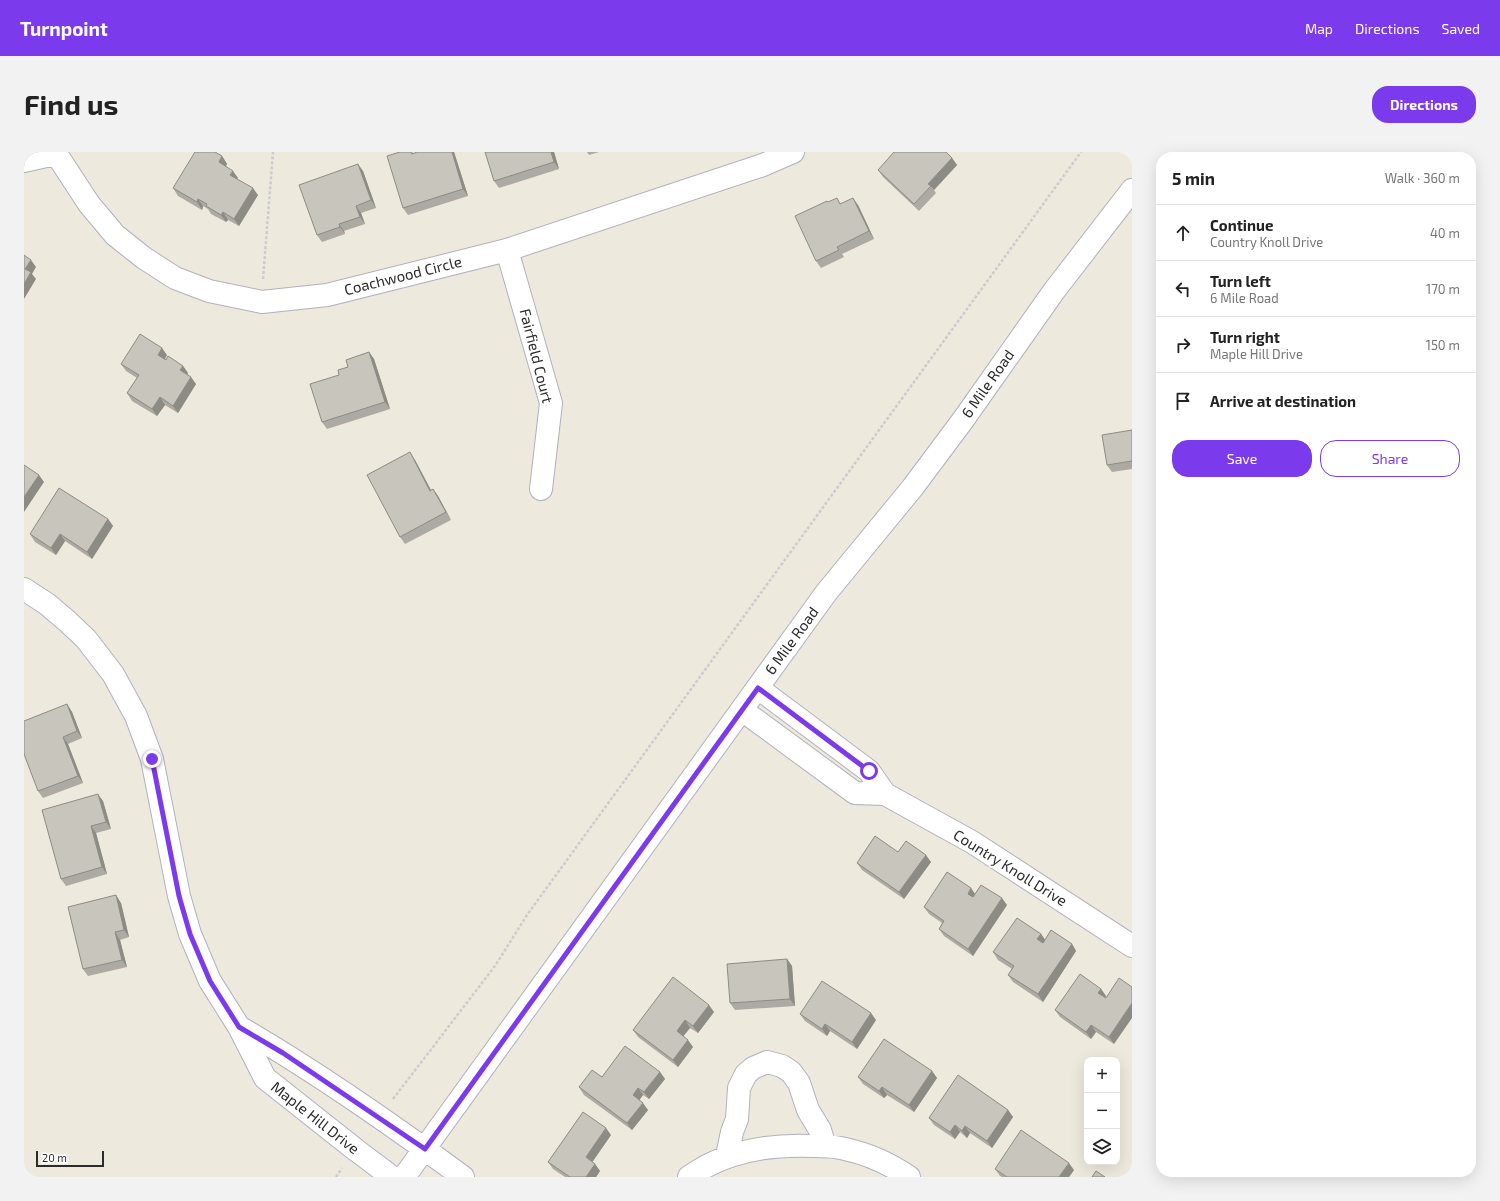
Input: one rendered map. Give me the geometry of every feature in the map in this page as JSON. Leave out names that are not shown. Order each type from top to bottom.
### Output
[{"type":"street","name":"Coachwood Circle","points":[[24,161],[55,153],[89,204],[114,235],[144,258],[175,278],[209,291],[262,302],[327,295],[507,250],[763,166],[793,152]]},
{"type":"street","name":"6 Mile Road","points":[[404,1177],[826,593],[913,487],[963,420],[1054,291],[1132,190]]},
{"type":"street","name":"Fairfield Court","points":[[507,250],[551,403],[541,489]]},
{"type":"street","name":"Maple Hill Drive","points":[[24,589],[47,604],[86,639],[113,674],[136,716],[152,759],[179,896],[190,934],[210,981],[239,1027],[265,1078],[392,1177]]},
{"type":"street","name":"Country Knoll Drive","points":[[758,688],[869,771],[885,794],[972,842],[1132,946]]},
{"type":"street","name":"Country Knoll Drive","points":[[742,710],[855,793],[885,794]]},
{"type":"street","name":"Maple Hill Drive","points":[[239,1027],[283,1053],[379,1117],[463,1177]]},
{"type":"street","points":[[727,1156],[732,1132],[737,1119],[738,1088],[746,1074],[753,1068],[767,1062],[782,1066],[791,1072],[799,1083],[808,1110],[820,1130],[825,1146]]},
{"type":"street","points":[[689,1177],[727,1156],[763,1148],[790,1145],[844,1148],[875,1158],[909,1177]]},
{"type":"path","points":[[262,302],[273,152]]},
{"type":"path","points":[[379,1117],[495,966],[527,915],[1081,152]]},
{"type":"path","points":[[336,1177],[356,1150]]},
{"type":"building","points":[[195,152],[215,152],[222,156],[219,162],[233,171],[230,175],[253,188],[234,219],[223,212],[221,215],[206,206],[207,204],[198,199],[197,202],[173,188]]},
{"type":"building","points":[[400,152],[411,152],[412,154],[417,152],[452,152],[463,189],[403,208],[387,156]]},
{"type":"building","points":[[485,152],[551,152],[554,162],[494,181]]},
{"type":"building","points":[[894,152],[946,152],[952,158],[928,184],[931,186],[914,204],[878,170]]},
{"type":"building","points":[[358,164],[371,200],[356,206],[360,217],[339,224],[340,227],[317,235],[299,185]]},
{"type":"building","points":[[837,198],[840,204],[853,198],[869,231],[837,247],[839,250],[816,261],[795,216]]},
{"type":"building","points":[[24,255],[31,260],[25,269],[31,272],[24,284]]},
{"type":"building","points":[[140,334],[162,348],[158,355],[166,360],[168,356],[183,366],[180,370],[191,377],[173,406],[160,397],[152,409],[127,393],[139,375],[121,364]]},
{"type":"building","points":[[369,352],[385,402],[322,422],[310,384],[339,375],[338,370],[348,367],[346,360]]},
{"type":"building","points":[[1132,430],[1132,461],[1107,465],[1102,435]]},
{"type":"building","points":[[410,452],[430,491],[433,489],[446,512],[400,537],[367,475]]},
{"type":"building","points":[[24,465],[39,475],[24,497]]},
{"type":"building","points":[[59,488],[108,519],[87,552],[60,534],[51,548],[30,534]]},
{"type":"building","points":[[67,704],[77,731],[63,737],[78,776],[38,791],[24,754],[24,721]]},
{"type":"building","points":[[98,794],[106,822],[91,826],[102,867],[61,879],[42,810]]},
{"type":"building","points":[[875,836],[898,852],[906,841],[926,855],[899,892],[857,863]]},
{"type":"building","points":[[947,872],[971,888],[968,894],[973,897],[981,885],[1002,898],[968,949],[939,929],[944,921],[924,907]]},
{"type":"building","points":[[116,895],[124,930],[115,932],[122,960],[83,969],[68,907]]},
{"type":"building","points":[[1017,918],[1041,934],[1037,939],[1043,943],[1051,930],[1072,944],[1038,994],[1008,975],[1014,966],[993,952]]},
{"type":"building","points":[[787,959],[790,999],[730,1003],[727,964]]},
{"type":"building","points":[[1080,974],[1101,989],[1098,993],[1106,998],[1119,978],[1132,987],[1132,1003],[1109,1037],[1091,1025],[1086,1032],[1055,1010]]},
{"type":"building","points":[[673,977],[709,1005],[693,1026],[685,1020],[677,1031],[688,1040],[673,1060],[633,1030]]},
{"type":"building","points":[[822,981],[871,1013],[852,1042],[825,1024],[822,1029],[800,1014]]},
{"type":"building","points":[[884,1039],[932,1071],[909,1105],[882,1087],[879,1091],[858,1077]]},
{"type":"building","points":[[625,1046],[660,1072],[644,1092],[638,1088],[633,1095],[643,1103],[627,1123],[579,1087],[592,1070],[602,1077]]},
{"type":"building","points":[[958,1075],[1008,1110],[987,1141],[965,1126],[962,1131],[955,1125],[950,1132],[929,1118]]},
{"type":"building","points":[[583,1112],[606,1128],[586,1157],[595,1164],[586,1177],[570,1177],[548,1162]]},
{"type":"building","points":[[1021,1130],[1069,1163],[1059,1177],[1007,1177],[995,1169]]},
{"type":"building","points":[[1096,1171],[1105,1177],[1092,1177]]},
{"type":"route","points":[[152,759],[179,896],[190,934],[210,981],[239,1027],[283,1053],[425,1149],[758,688],[869,771]]}]
